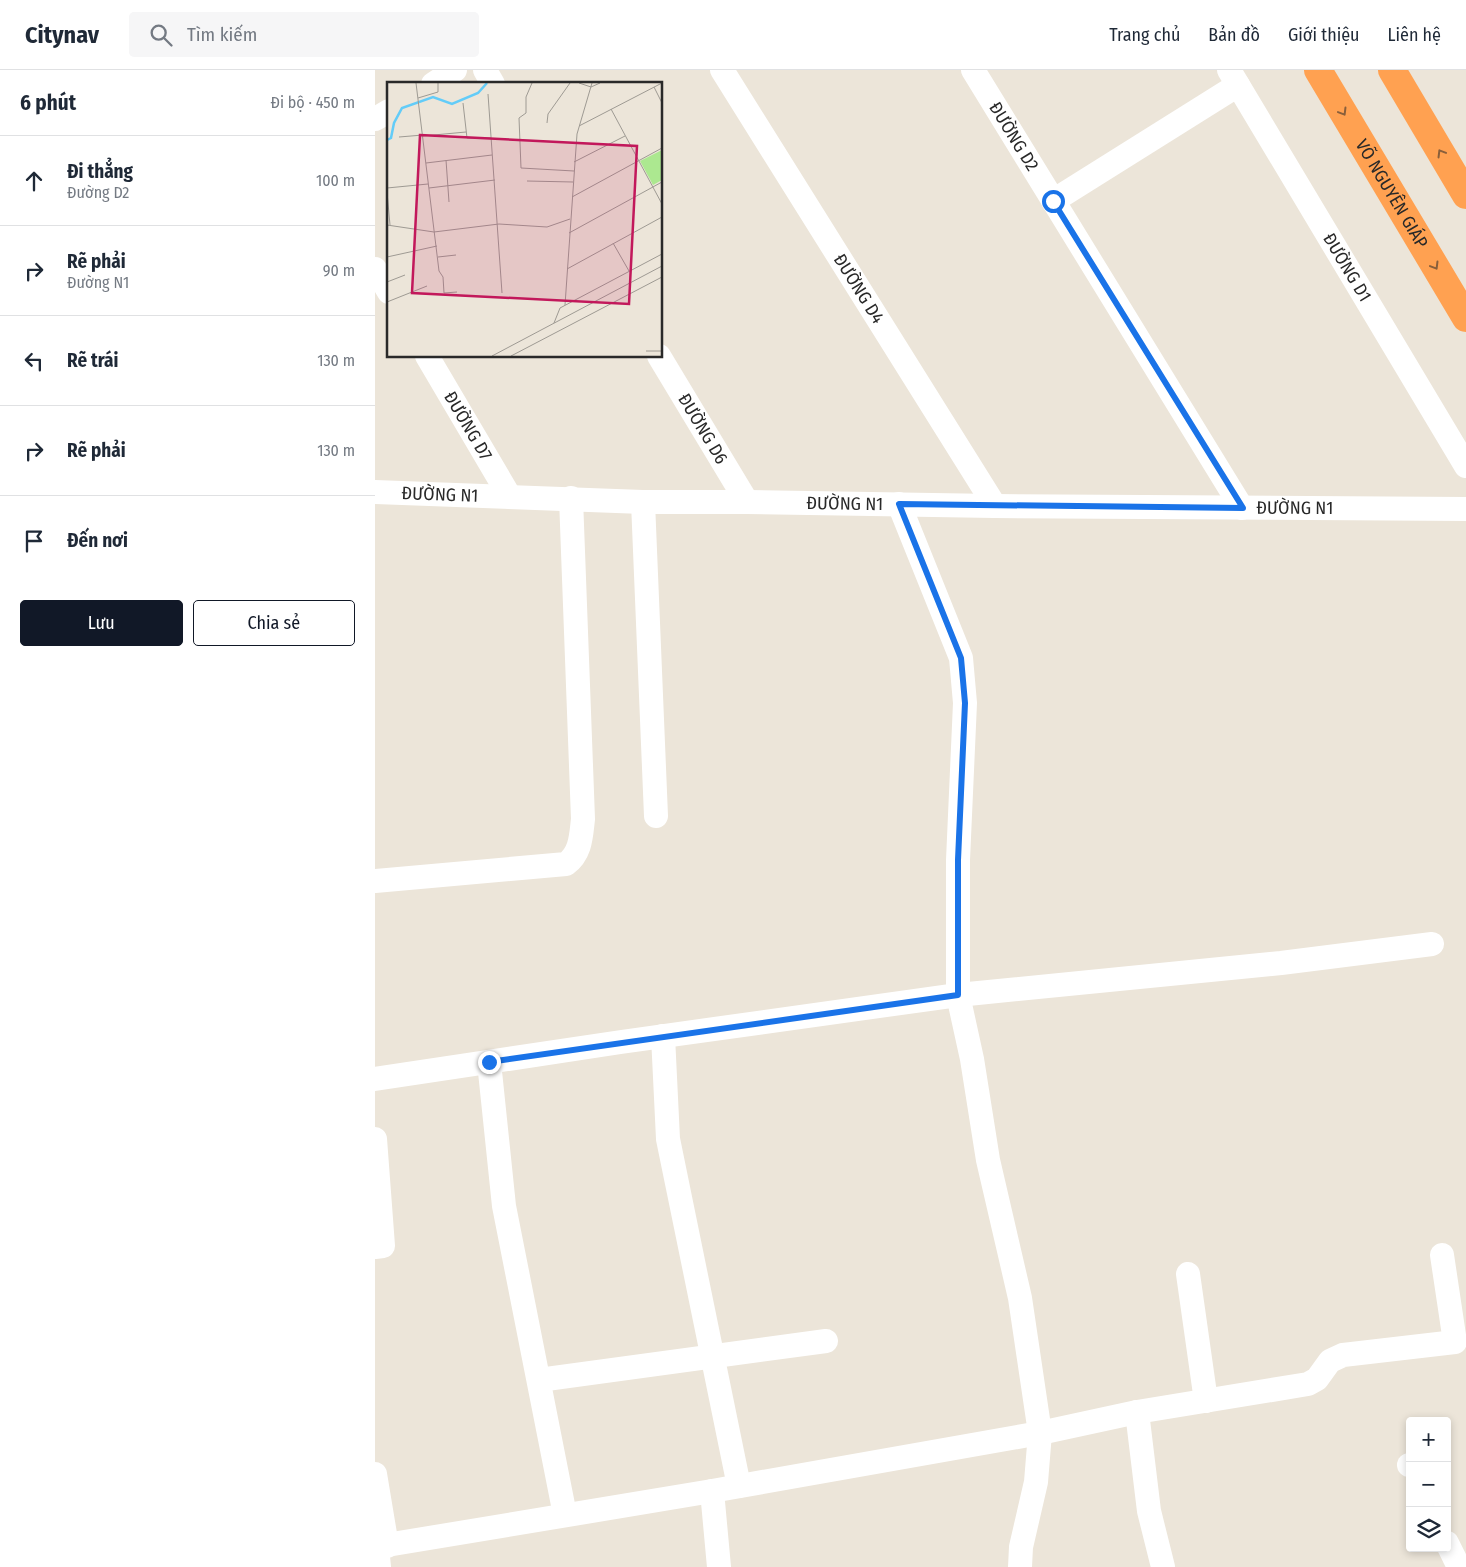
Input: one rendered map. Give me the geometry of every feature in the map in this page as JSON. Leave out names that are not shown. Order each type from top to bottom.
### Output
[{"type":"highway","name":"VÕ NGUYÊN GIÁP","points":[[1318,70],[1466,318]]},
{"type":"highway","points":[[1391,70],[1466,195]]},
{"type":"street","points":[[436,82],[455,70]]},
{"type":"street","points":[[485,70],[492,82]]},
{"type":"street","name":"ĐƯỜNG D4","points":[[722,70],[995,506]]},
{"type":"street","name":"ĐƯỜNG D2","points":[[973,70],[1243,508]]},
{"type":"street","points":[[1053,201],[1233,78]]},
{"type":"street","name":"ĐƯỜNG D1","points":[[1233,78],[1466,466]]},
{"type":"street","points":[[375,119],[387,112]]},
{"type":"street","points":[[375,269],[387,289]]},
{"type":"street","name":"ĐƯỜNG D7","points":[[428,358],[509,497]]},
{"type":"street","name":"ĐƯỜNG D6","points":[[660,358],[747,502]]},
{"type":"street","name":"ĐƯỜNG N1","points":[[375,492],[643,502],[1243,508],[1466,508]]},
{"type":"street","points":[[375,881],[566,864],[574,858],[580,843],[583,819],[571,498]]},
{"type":"street","points":[[643,502],[656,816]]},
{"type":"street","points":[[899,504],[961,658],[965,703],[958,860],[958,995],[972,1059],[988,1160],[1020,1298],[1040,1433],[1036,1482],[1021,1547],[1020,1567]]},
{"type":"street","points":[[375,1079],[958,995],[1281,963],[1432,944]]},
{"type":"street","points":[[663,1036],[668,1139],[739,1486]]},
{"type":"street","points":[[489,1062],[504,1206],[565,1515]]},
{"type":"street","points":[[375,1139],[383,1246],[375,1247]]},
{"type":"street","points":[[375,1474],[379,1552],[565,1515],[1040,1433],[1137,1412],[1308,1384],[1317,1379],[1329,1361],[1343,1355],[1455,1342],[1443,1255]]},
{"type":"street","points":[[1189,1274],[1206,1401]]},
{"type":"street","points":[[539,1380],[826,1340]]},
{"type":"street","points":[[1137,1412],[1149,1511],[1163,1567]]},
{"type":"street","points":[[712,1490],[719,1567]]},
{"type":"street","points":[[1451,1551],[1459,1567]]},
{"type":"route","points":[[489,1062],[958,995],[958,860],[965,703],[961,658],[941,604],[899,504],[1243,508],[1053,201]]}]
